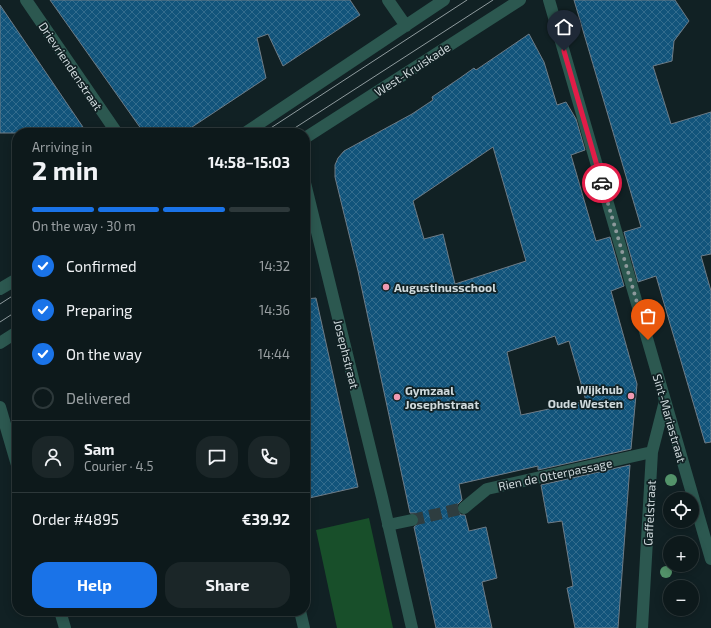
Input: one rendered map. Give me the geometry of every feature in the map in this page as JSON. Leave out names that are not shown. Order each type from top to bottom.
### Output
[{"type":"street","name":"Drievriendenstraat","points":[[26,0],[114,128]]},
{"type":"street","points":[[388,0],[406,26]]},
{"type":"street","points":[[253,128],[444,0]]},
{"type":"street","name":"West-Kruiskade","points":[[310,135],[520,0]]},
{"type":"street","name":"Sint-Mariastraat","points":[[549,0],[711,559]]},
{"type":"street","name":"Josephstraat","points":[[310,204],[412,628]]},
{"type":"street","points":[[0,289],[12,282]]},
{"type":"street","points":[[0,344],[12,336]]},
{"type":"street","name":"Gaffelstraat","points":[[642,628],[652,452],[665,400]]},
{"type":"street","points":[[0,407],[12,448]]},
{"type":"street","name":"Rien de Otterpassage","points":[[464,508],[487,489],[652,452]]},
{"type":"street","points":[[388,525],[412,520]]},
{"type":"street","points":[[61,616],[65,628]]},
{"type":"street","points":[[301,616],[304,628]]},
{"type":"green space","points":[[369,518],[393,628],[337,628],[316,530]]},
{"type":"building","points":[[50,0],[350,0],[360,15],[283,66],[268,34],[257,38],[266,78],[191,128],[140,128]]},
{"type":"building","points":[[574,0],[675,0],[689,21],[674,41],[672,61],[653,66],[671,124],[711,112],[711,254],[701,256],[711,291],[711,442],[705,443],[656,276],[638,282],[624,232],[641,227]]},
{"type":"building","points":[[0,5],[84,128],[12,128],[12,133],[0,133]]},
{"type":"building","points":[[529,34],[544,62],[557,105],[566,102],[576,119],[585,150],[571,155],[596,241],[610,237],[624,286],[611,291],[637,384],[631,449],[538,470],[538,466],[459,484],[462,500],[457,505],[457,510],[461,515],[465,515],[469,531],[486,527],[497,578],[482,582],[492,628],[436,628],[414,527],[419,523],[419,518],[415,513],[410,513],[358,271],[335,177],[335,165],[338,158],[344,151],[412,114],[433,100],[432,97],[474,68],[476,70]],"holes":[[[493,147],[526,261],[455,284],[443,234],[424,239],[413,201]],[[555,336],[558,345],[569,341],[586,401],[521,415],[507,352]]]},
{"type":"building","points":[[316,298],[358,487],[310,498],[310,299]]},
{"type":"building","points":[[630,465],[618,628],[575,628],[567,588],[573,586],[562,521],[548,523],[541,485]]},
{"type":"tunnel","points":[[412,520],[464,508]]},
{"type":"tram line","points":[[271,128],[467,0]]},
{"type":"tram line","points":[[295,128],[493,0]]},
{"type":"tram line","points":[[0,304],[12,296]]},
{"type":"tram line","points":[[0,322],[12,314]]},
{"type":"way so far","points":[[602,183],[648,340]]},
{"type":"place","name":"Augustinusschool","points":[[386,287]]},
{"type":"place","name":"Wijkhub Oude Westen","points":[[631,396]]},
{"type":"place","name":"Gymzaal Josephstraat","points":[[397,397]]},
{"type":"route","points":[[564,51],[602,183]]}]
